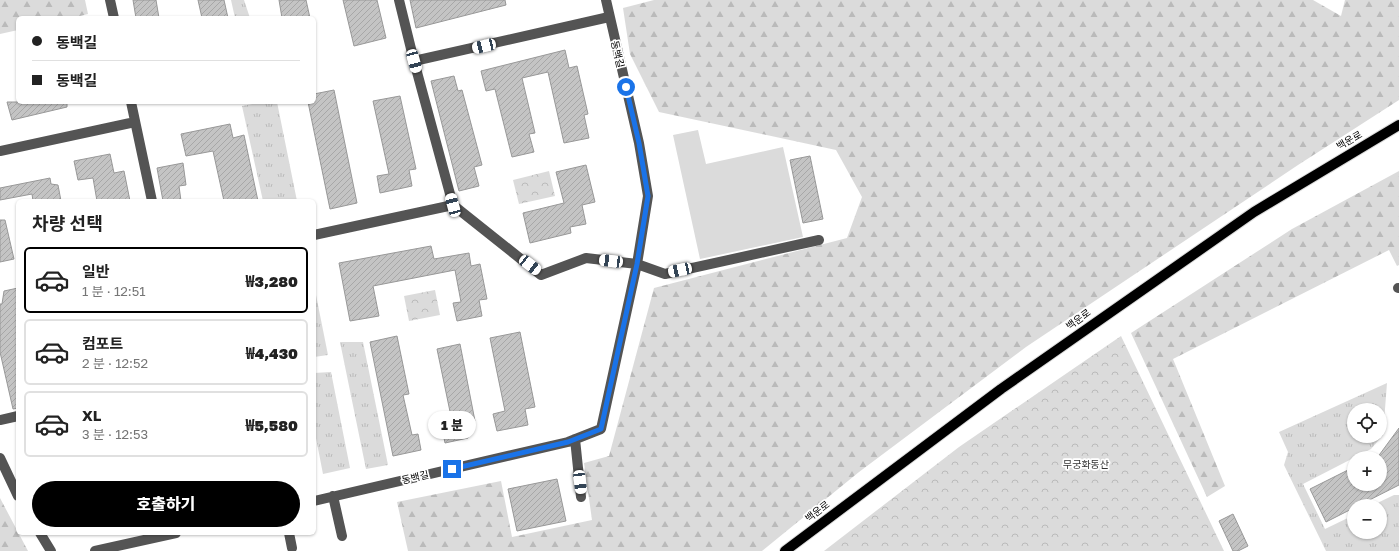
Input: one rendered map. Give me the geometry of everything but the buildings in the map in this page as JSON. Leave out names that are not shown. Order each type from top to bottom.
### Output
[{"type":"main road","name":"백운로","points":[[785,551],[1001,389],[1254,212],[1399,125]]},
{"type":"street","points":[[110,0],[114,16]]},
{"type":"street","points":[[399,0],[453,205],[542,275],[586,258],[637,264],[665,274],[819,240]]},
{"type":"street","name":"동백길","points":[[316,500],[575,439],[601,429],[637,264],[648,196],[639,143],[606,0]]},
{"type":"street","points":[[414,61],[609,17]]},
{"type":"street","points":[[131,104],[152,199]]},
{"type":"street","points":[[0,151],[135,122]]},
{"type":"street","points":[[316,235],[453,205]]},
{"type":"street","points":[[0,420],[16,416]]},
{"type":"street","points":[[575,439],[581,497]]},
{"type":"street","points":[[0,458],[16,492]]},
{"type":"street","points":[[333,496],[342,536]]},
{"type":"street","points":[[41,535],[51,551]]},
{"type":"street","points":[[289,535],[292,548]]},
{"type":"street","points":[[95,551],[148,536]]},
{"type":"green space","points":[[0,0],[85,0],[88,14],[80,16],[16,16],[16,30],[0,34]]},
{"type":"green space","points":[[231,0],[244,0],[249,16],[235,16]]},
{"type":"green space","points":[[654,0],[1313,0],[1341,16],[1345,0],[1399,0],[1399,100],[1298,165],[1026,347],[859,472],[762,551],[408,551],[397,502],[501,481],[512,537],[592,520],[584,463],[609,456],[654,288],[847,238],[862,197],[836,150],[659,112],[630,54],[623,8]]},
{"type":"green space","points":[[252,104],[277,104],[297,199],[263,199],[242,106]]},
{"type":"green space","points":[[698,130],[706,164],[783,147],[803,237],[700,259],[673,135]]},
{"type":"green space","points":[[549,171],[555,196],[519,204],[513,180]]},
{"type":"green space","points":[[1399,171],[1399,265],[1397,266],[1389,250],[1173,359],[1225,486],[1207,497],[1131,333],[1292,229]]},
{"type":"green space","points":[[435,290],[440,315],[409,321],[404,296]]},
{"type":"green space","points":[[316,295],[328,355],[316,357]]},
{"type":"green space","name":"무궁화동산","points":[[1121,336],[1224,551],[824,551],[959,447]]},
{"type":"green space","points":[[340,342],[363,342],[388,465],[366,469]]},
{"type":"green space","points":[[331,372],[350,468],[323,474],[316,438],[316,373]]},
{"type":"green space","points":[[1387,383],[1385,403],[1347,403],[1347,443],[1376,443],[1367,451],[1347,451],[1347,461],[1303,484],[1325,529],[1347,518],[1347,539],[1387,539],[1387,499],[1386,499],[1394,495],[1399,495],[1399,551],[1326,551],[1284,465],[1288,452],[1279,432]]},
{"type":"green space","points":[[0,498],[16,528],[16,535],[20,535],[28,551],[0,551]]},
{"type":"route","points":[[452,469],[568,442],[601,429],[637,264],[648,196],[639,143],[626,87]]}]
